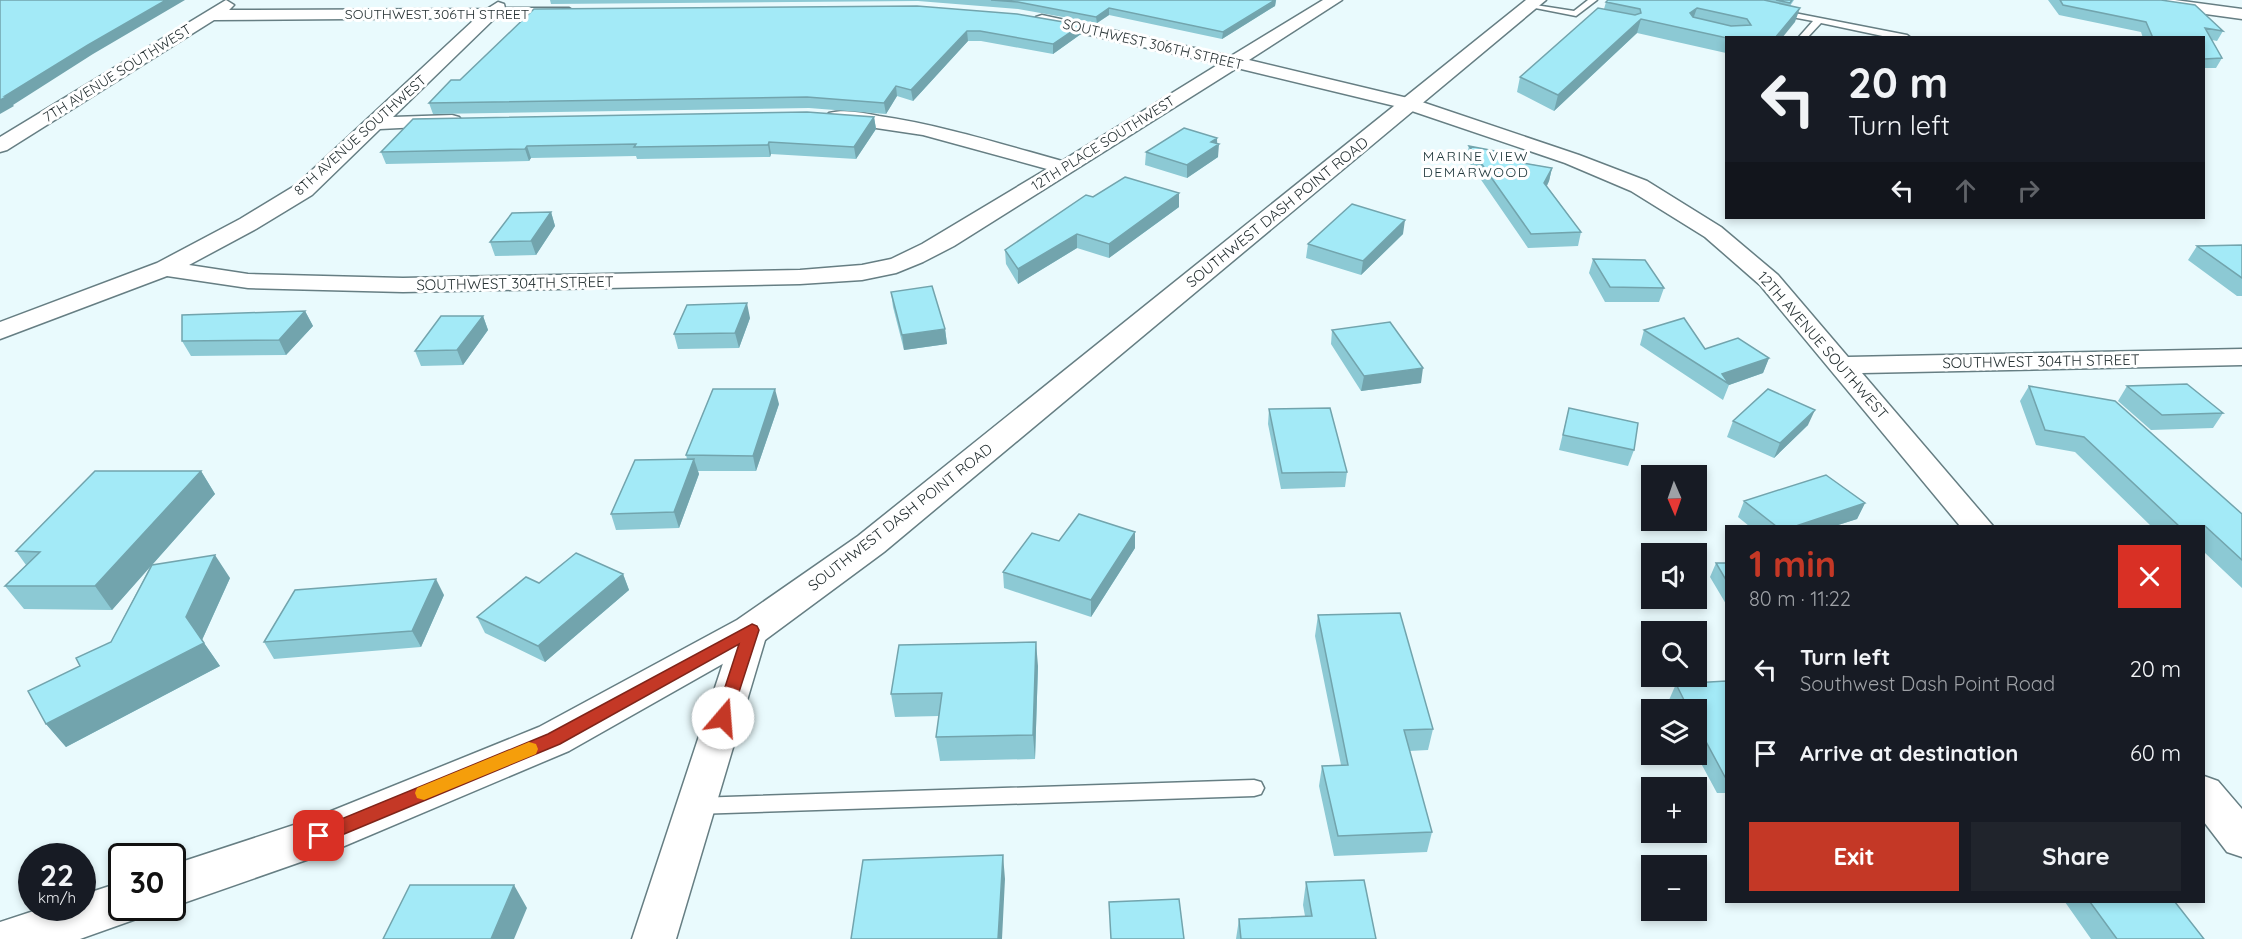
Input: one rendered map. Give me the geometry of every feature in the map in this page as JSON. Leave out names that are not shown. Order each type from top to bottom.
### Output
[{"type":"main road","name":"SOUTHWEST DASH POINT ROAD","points":[[186,881],[319,836],[554,739],[752,630],[871,544],[1533,3]]},
{"type":"main road","points":[[15,939],[108,908]]},
{"type":"street","name":"7TH AVENUE SOUTHWEST","points":[[0,146],[234,0]]},
{"type":"street","name":"12TH PLACE SOUTHWEST","points":[[865,272],[897,265],[924,252],[1065,168],[1231,61],[1334,0]]},
{"type":"street","points":[[2140,0],[2242,14]]},
{"type":"street","name":"SOUTHWEST 306TH STREET","points":[[210,15],[498,7],[586,13]]},
{"type":"street","name":"8TH AVENUE SOUTHWEST","points":[[0,331],[165,268],[248,224],[304,190],[498,7]]},
{"type":"street","name":"SOUTHWEST 306TH STREET","points":[[1028,18],[1068,24],[1409,104]]},
{"type":"street","name":"12TH AVENUE SOUTHWEST","points":[[1409,104],[1572,159],[1639,186],[1675,206],[1713,232],[1752,264],[1788,300],[1840,365],[1976,525]]},
{"type":"street","points":[[820,117],[865,119],[913,126],[1065,168]]},
{"type":"street","points":[[377,123],[470,121]]},
{"type":"street","name":"SOUTHWEST 304TH STREET","points":[[165,268],[248,281],[403,285],[800,277],[865,272]]},
{"type":"street","name":"SOUTHWEST 304TH STREET","points":[[1840,365],[2242,357]]},
{"type":"street","points":[[654,939],[752,630]]},
{"type":"street","points":[[2205,794],[2242,839]]},
{"type":"lane","points":[[1576,14],[1593,0]]},
{"type":"lane","points":[[1533,3],[1587,16]]},
{"type":"lane","points":[[1774,12],[1897,36]]},
{"type":"lane","points":[[1804,36],[1819,20]]},
{"type":"lane","points":[[695,806],[1254,788]]},
{"type":"building","points":[[0,0],[166,0],[0,100]]},
{"type":"building","points":[[991,0],[1275,0],[1223,32],[1109,8],[1096,17],[1018,2]]},
{"type":"building","points":[[1608,0],[1764,0],[1800,8],[1777,36],[1725,38],[1641,19],[1558,95],[1520,77],[1598,8],[1635,15],[1641,13],[1640,9],[1606,2]],"holes":[[[1697,8],[1747,19],[1751,25],[1731,26],[1693,17],[1690,13]]]},
{"type":"building","points":[[1776,0],[1792,0],[1790,3]]},
{"type":"building","points":[[2060,0],[2161,0],[2195,5],[2223,31],[2205,28],[2222,58],[2205,59],[2205,36],[2152,36],[2146,22],[2063,5]]},
{"type":"building","points":[[917,6],[1017,14],[1081,25],[1053,44],[980,31],[967,31],[911,90],[896,86],[884,103],[807,97],[429,103],[451,80],[460,80],[534,9]]},
{"type":"building","points":[[807,112],[874,117],[854,147],[769,142],[768,145],[634,147],[636,144],[381,152],[413,119]]},
{"type":"building","points":[[1184,128],[1217,138],[1211,142],[1219,144],[1187,165],[1146,152]]},
{"type":"building","points":[[1469,146],[1526,157],[1523,163],[1552,168],[1544,183],[1581,232],[1531,234]]},
{"type":"building","points":[[1125,177],[1179,193],[1109,244],[1077,234],[1018,269],[1005,250],[1086,195],[1093,197]]},
{"type":"building","points":[[1352,204],[1405,220],[1363,261],[1308,244]]},
{"type":"building","points":[[551,212],[531,241],[490,242],[512,213]]},
{"type":"building","points":[[2242,245],[2242,278],[2197,246]]},
{"type":"building","points":[[1593,259],[1645,260],[1664,288],[1610,287]]},
{"type":"building","points":[[932,286],[945,329],[902,335],[891,292]]},
{"type":"building","points":[[747,303],[735,333],[674,334],[687,305]]},
{"type":"building","points":[[305,311],[279,340],[182,341],[182,315]]},
{"type":"building","points":[[441,316],[483,316],[457,350],[415,351]]},
{"type":"building","points":[[1684,318],[1705,349],[1738,338],[1769,358],[1722,374],[1729,384],[1644,330]]},
{"type":"building","points":[[1390,322],[1423,368],[1364,376],[1332,330]]},
{"type":"building","points":[[2187,384],[2223,413],[2162,415],[2127,386]]},
{"type":"building","points":[[2029,386],[2115,401],[2242,514],[2242,560],[2205,525],[2178,525],[2084,437],[2045,430]]},
{"type":"building","points":[[713,389],[775,389],[753,456],[686,455]]},
{"type":"building","points":[[1768,389],[1815,410],[1780,443],[1733,421]]},
{"type":"building","points":[[1330,408],[1347,472],[1282,473],[1269,409]]},
{"type":"building","points":[[1569,408],[1638,423],[1634,450],[1563,435]]},
{"type":"building","points":[[694,459],[674,512],[611,514],[635,460]]},
{"type":"building","points":[[95,471],[201,471],[95,586],[5,586],[40,552],[16,551]]},
{"type":"building","points":[[1826,475],[1865,503],[1799,525],[1775,525],[1744,501]]},
{"type":"building","points":[[1079,514],[1135,532],[1091,600],[1003,572],[1032,533],[1059,541]]},
{"type":"building","points":[[576,553],[623,574],[538,646],[477,617],[526,577],[539,583]]},
{"type":"building","points":[[215,555],[186,617],[204,643],[46,724],[28,691],[80,666],[76,658],[111,642],[152,565]]},
{"type":"building","points":[[1716,563],[1725,563],[1725,578]]},
{"type":"building","points":[[436,579],[412,631],[264,642],[295,590]]},
{"type":"building","points":[[1400,613],[1433,729],[1404,730],[1432,832],[1338,836],[1322,766],[1348,765],[1318,615]]},
{"type":"building","points":[[1036,642],[1033,735],[936,737],[942,693],[891,694],[899,645]]},
{"type":"building","points":[[1725,681],[1725,777],[1707,743],[1707,699],[1684,699],[1678,687],[1707,687],[1707,682]]},
{"type":"building","points":[[1003,855],[998,939],[851,939],[863,860]]},
{"type":"building","points":[[1364,880],[1376,939],[1241,939],[1239,919],[1312,916],[1306,882]]},
{"type":"building","points":[[410,885],[514,885],[491,939],[383,939]]},
{"type":"building","points":[[1179,899],[1184,939],[1111,939],[1109,902]]},
{"type":"building","points":[[2091,903],[2176,903],[2204,939],[2117,939]]},
{"type":"slow traffic","points":[[424,793],[529,749]]},
{"type":"district","name":"MARINE VIEW DEMARWOOD","points":[[1476,164]]},
{"type":"route","points":[[319,836],[554,739],[752,630],[723,718]]}]
